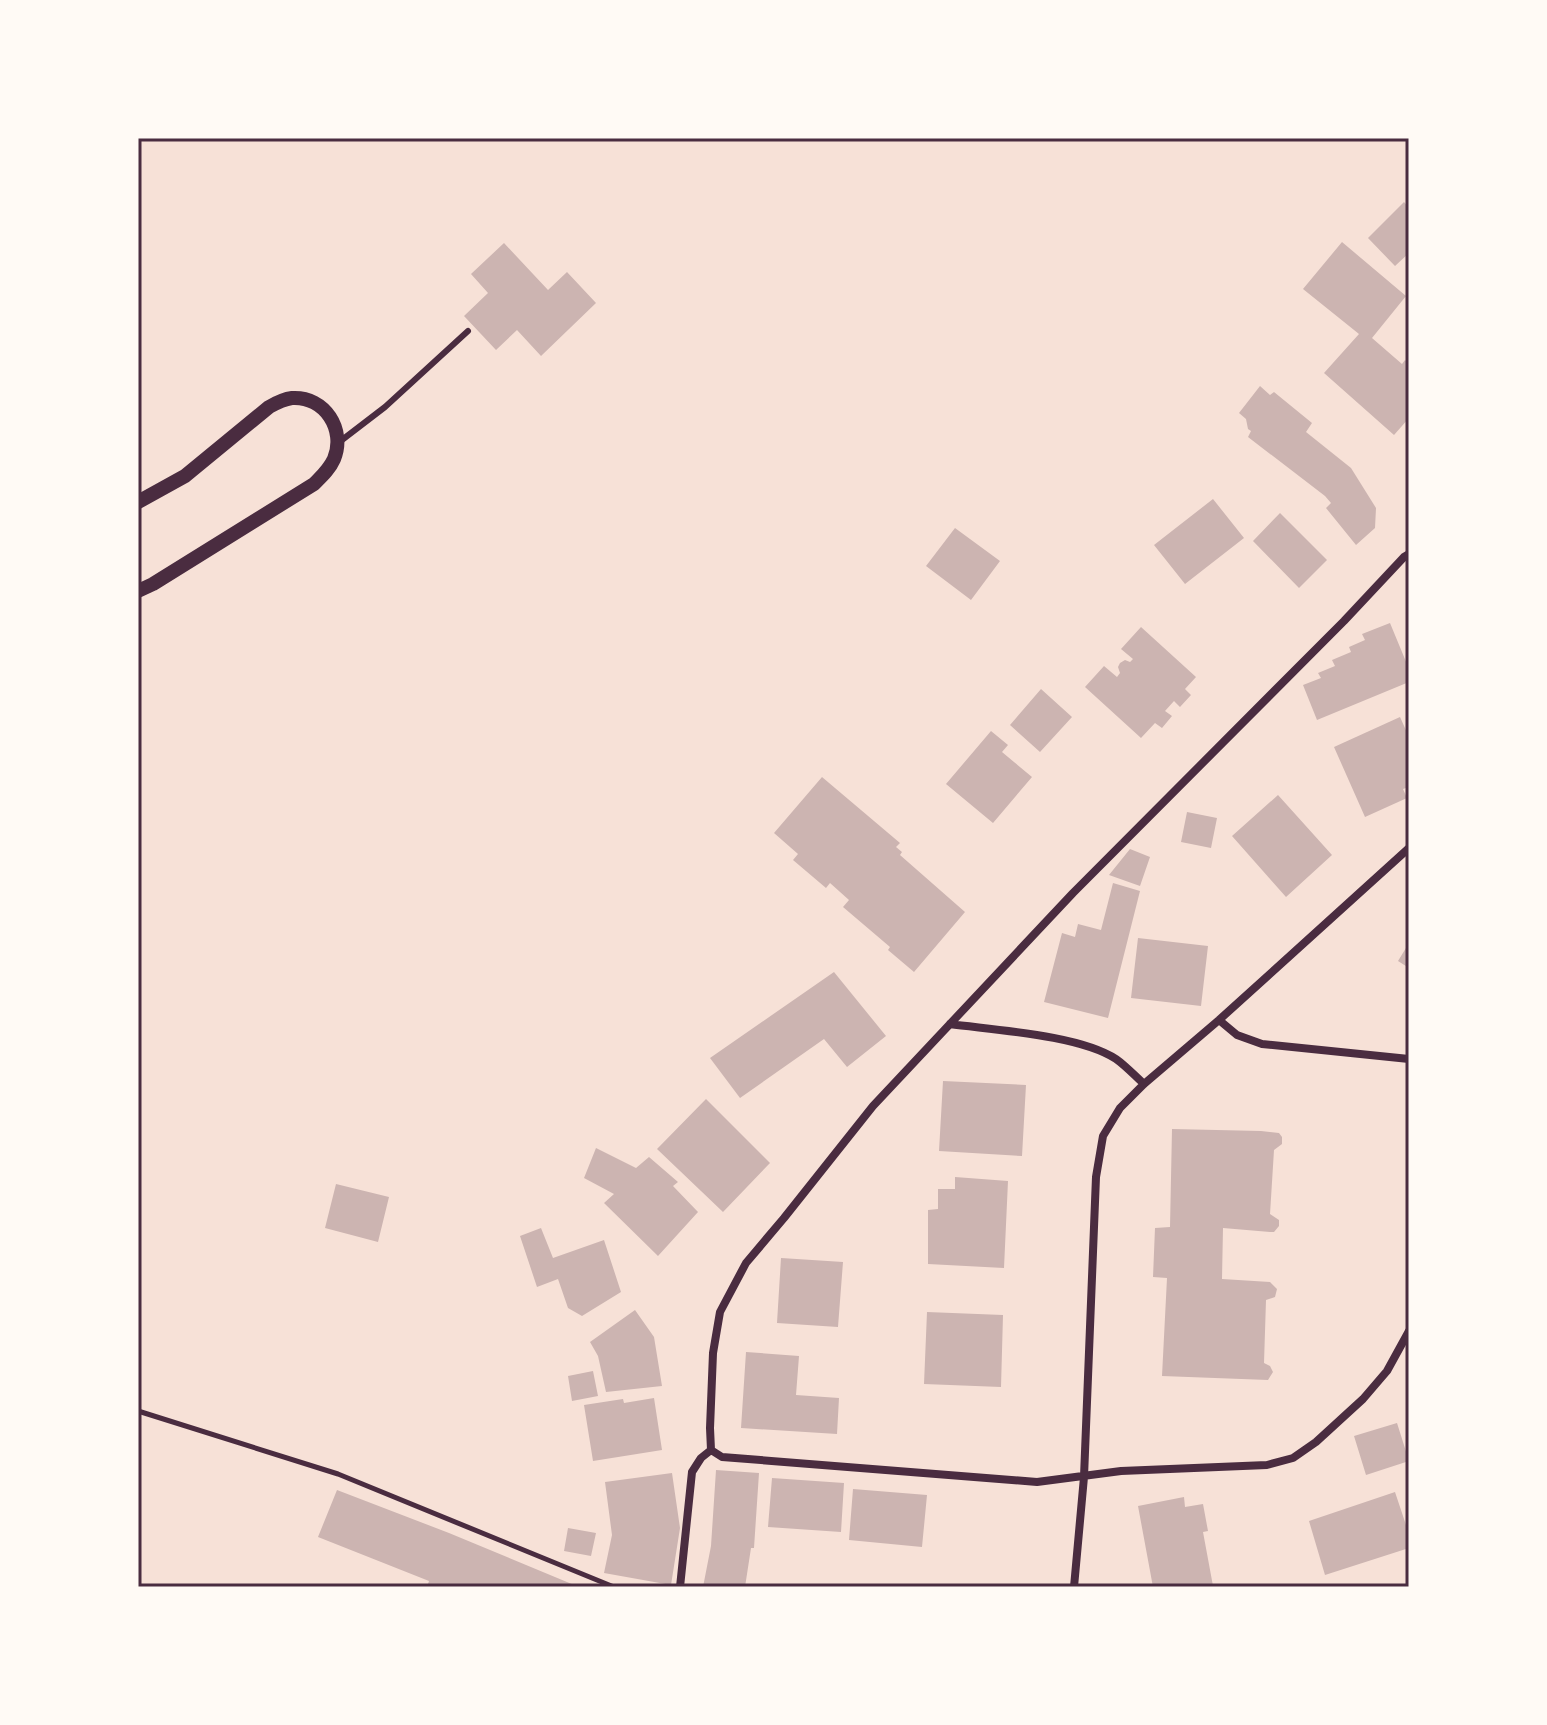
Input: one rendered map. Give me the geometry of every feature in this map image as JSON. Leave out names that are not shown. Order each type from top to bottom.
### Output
[{"type":"street","points":[[138,502],[185,476],[269,407],[281,401],[294,398],[320,405],[336,429],[334,458],[314,484],[166,577],[138,591]]},
{"type":"street","points":[[711,1450],[713,1353],[720,1312],[746,1263],[873,1106],[1073,893],[1409,554]]},
{"type":"street","points":[[1074,1587],[1084,1477],[1096,1177],[1103,1136],[1120,1108],[1144,1084],[1409,848]]},
{"type":"street","points":[[1219,1020],[1237,1035],[1262,1044],[1409,1059]]},
{"type":"street","points":[[950,1024],[1060,1039],[1100,1051],[1118,1060],[1144,1084]]},
{"type":"street","points":[[711,1450],[722,1457],[1037,1482],[1121,1471],[1267,1465],[1293,1458],[1316,1442],[1363,1399],[1387,1371],[1409,1331]]},
{"type":"street","points":[[680,1587],[692,1472],[711,1450]]},
{"type":"lane","points":[[337,443],[385,407],[468,331]]},
{"type":"path","points":[[138,1411],[338,1474],[614,1587]]},
{"type":"building","points":[[1404,202],[1409,208],[1409,253],[1395,266],[1368,238]]},
{"type":"building","points":[[1342,242],[1406,296],[1372,338],[1402,364],[1405,360],[1409,364],[1409,418],[1394,435],[1324,373],[1359,334],[1303,289]]},
{"type":"building","points":[[504,243],[548,290],[567,272],[596,303],[541,356],[517,330],[496,350],[464,316],[488,293],[471,274]]},
{"type":"building","points":[[1260,386],[1270,395],[1274,392],[1312,423],[1306,432],[1351,468],[1376,508],[1375,528],[1356,545],[1326,508],[1331,503],[1325,496],[1248,437],[1251,431],[1246,419],[1239,413]]},
{"type":"building","points":[[1213,499],[1244,538],[1185,584],[1154,545]]},
{"type":"building","points":[[1280,513],[1327,560],[1299,588],[1253,541]]},
{"type":"building","points":[[955,528],[1000,561],[971,600],[926,566]]},
{"type":"building","points":[[1390,623],[1409,669],[1409,682],[1317,720],[1303,685],[1321,678],[1318,673],[1335,666],[1332,660],[1351,652],[1349,647],[1365,640],[1362,634]]},
{"type":"building","points":[[1141,627],[1196,677],[1185,689],[1191,695],[1180,707],[1174,701],[1165,711],[1172,716],[1162,728],[1155,723],[1141,738],[1085,687],[1104,666],[1117,677],[1120,663],[1133,659],[1121,649]]},
{"type":"building","points":[[1041,689],[1072,717],[1040,752],[1010,725]]},
{"type":"building","points":[[1400,717],[1409,737],[1409,787],[1403,789],[1407,798],[1365,817],[1334,747]]},
{"type":"building","points":[[991,731],[1008,745],[1002,752],[1032,777],[993,823],[946,784]]},
{"type":"building","points":[[822,777],[900,843],[896,847],[902,852],[900,855],[965,912],[914,972],[843,907],[849,900],[830,883],[826,888],[793,860],[798,854],[774,833]]},
{"type":"building","points":[[1278,795],[1332,855],[1286,897],[1232,836]]},
{"type":"building","points":[[1187,812],[1217,818],[1211,848],[1181,842]]},
{"type":"building","points":[[1130,849],[1150,857],[1140,886],[1109,875]]},
{"type":"building","points":[[1113,883],[1140,891],[1108,1018],[1044,1002],[1062,933],[1075,937],[1078,924],[1101,930]]},
{"type":"building","points":[[1138,938],[1208,946],[1201,1006],[1131,998]]},
{"type":"building","points":[[1409,943],[1409,968],[1398,961]]},
{"type":"building","points":[[834,972],[886,1036],[847,1067],[824,1039],[740,1098],[710,1058]]},
{"type":"building","points":[[943,1081],[1026,1085],[1022,1156],[939,1151]]},
{"type":"building","points":[[706,1099],[770,1163],[723,1212],[657,1149]]},
{"type":"building","points":[[1172,1129],[1261,1131],[1279,1133],[1282,1137],[1282,1144],[1274,1150],[1270,1214],[1279,1220],[1279,1226],[1274,1232],[1223,1228],[1222,1279],[1270,1282],[1277,1289],[1275,1297],[1266,1300],[1264,1363],[1273,1372],[1268,1380],[1162,1376],[1167,1278],[1153,1277],[1155,1228],[1170,1227]]},
{"type":"building","points":[[596,1148],[636,1168],[649,1157],[678,1182],[673,1186],[698,1212],[658,1256],[604,1203],[614,1194],[584,1178]]},
{"type":"building","points":[[955,1177],[1008,1181],[1004,1268],[928,1264],[928,1210],[938,1209],[938,1189],[955,1189]]},
{"type":"building","points":[[336,1184],[389,1197],[378,1242],[325,1228]]},
{"type":"building","points":[[541,1228],[553,1258],[604,1240],[621,1292],[582,1316],[568,1308],[558,1279],[537,1287],[520,1236]]},
{"type":"building","points":[[781,1258],[843,1262],[838,1327],[777,1323]]},
{"type":"building","points":[[635,1310],[654,1337],[662,1386],[606,1392],[598,1356],[590,1342]]},
{"type":"building","points":[[927,1312],[1003,1315],[1001,1387],[924,1384]]},
{"type":"building","points":[[746,1352],[799,1356],[796,1395],[839,1398],[837,1434],[741,1428]]},
{"type":"building","points":[[593,1371],[598,1396],[572,1401],[568,1376]]},
{"type":"building","points":[[654,1398],[662,1450],[593,1461],[584,1405]]},
{"type":"building","points":[[1397,1423],[1409,1461],[1366,1475],[1354,1436]]},
{"type":"building","points":[[716,1470],[759,1473],[754,1548],[751,1548],[745,1587],[703,1587],[711,1546]]},
{"type":"building","points":[[672,1473],[680,1528],[671,1585],[604,1573],[612,1535],[605,1482]]},
{"type":"building","points":[[772,1478],[844,1483],[841,1532],[768,1527]]},
{"type":"building","points":[[853,1489],[927,1495],[922,1547],[849,1540]]},
{"type":"building","points":[[337,1490],[579,1587],[427,1587],[429,1581],[318,1537]]},
{"type":"building","points":[[1395,1492],[1409,1534],[1409,1548],[1325,1575],[1309,1521]]},
{"type":"building","points":[[1184,1497],[1185,1507],[1203,1504],[1208,1531],[1203,1532],[1213,1586],[1153,1587],[1138,1506]]},
{"type":"building","points":[[568,1528],[596,1533],[591,1556],[564,1551]]}]
